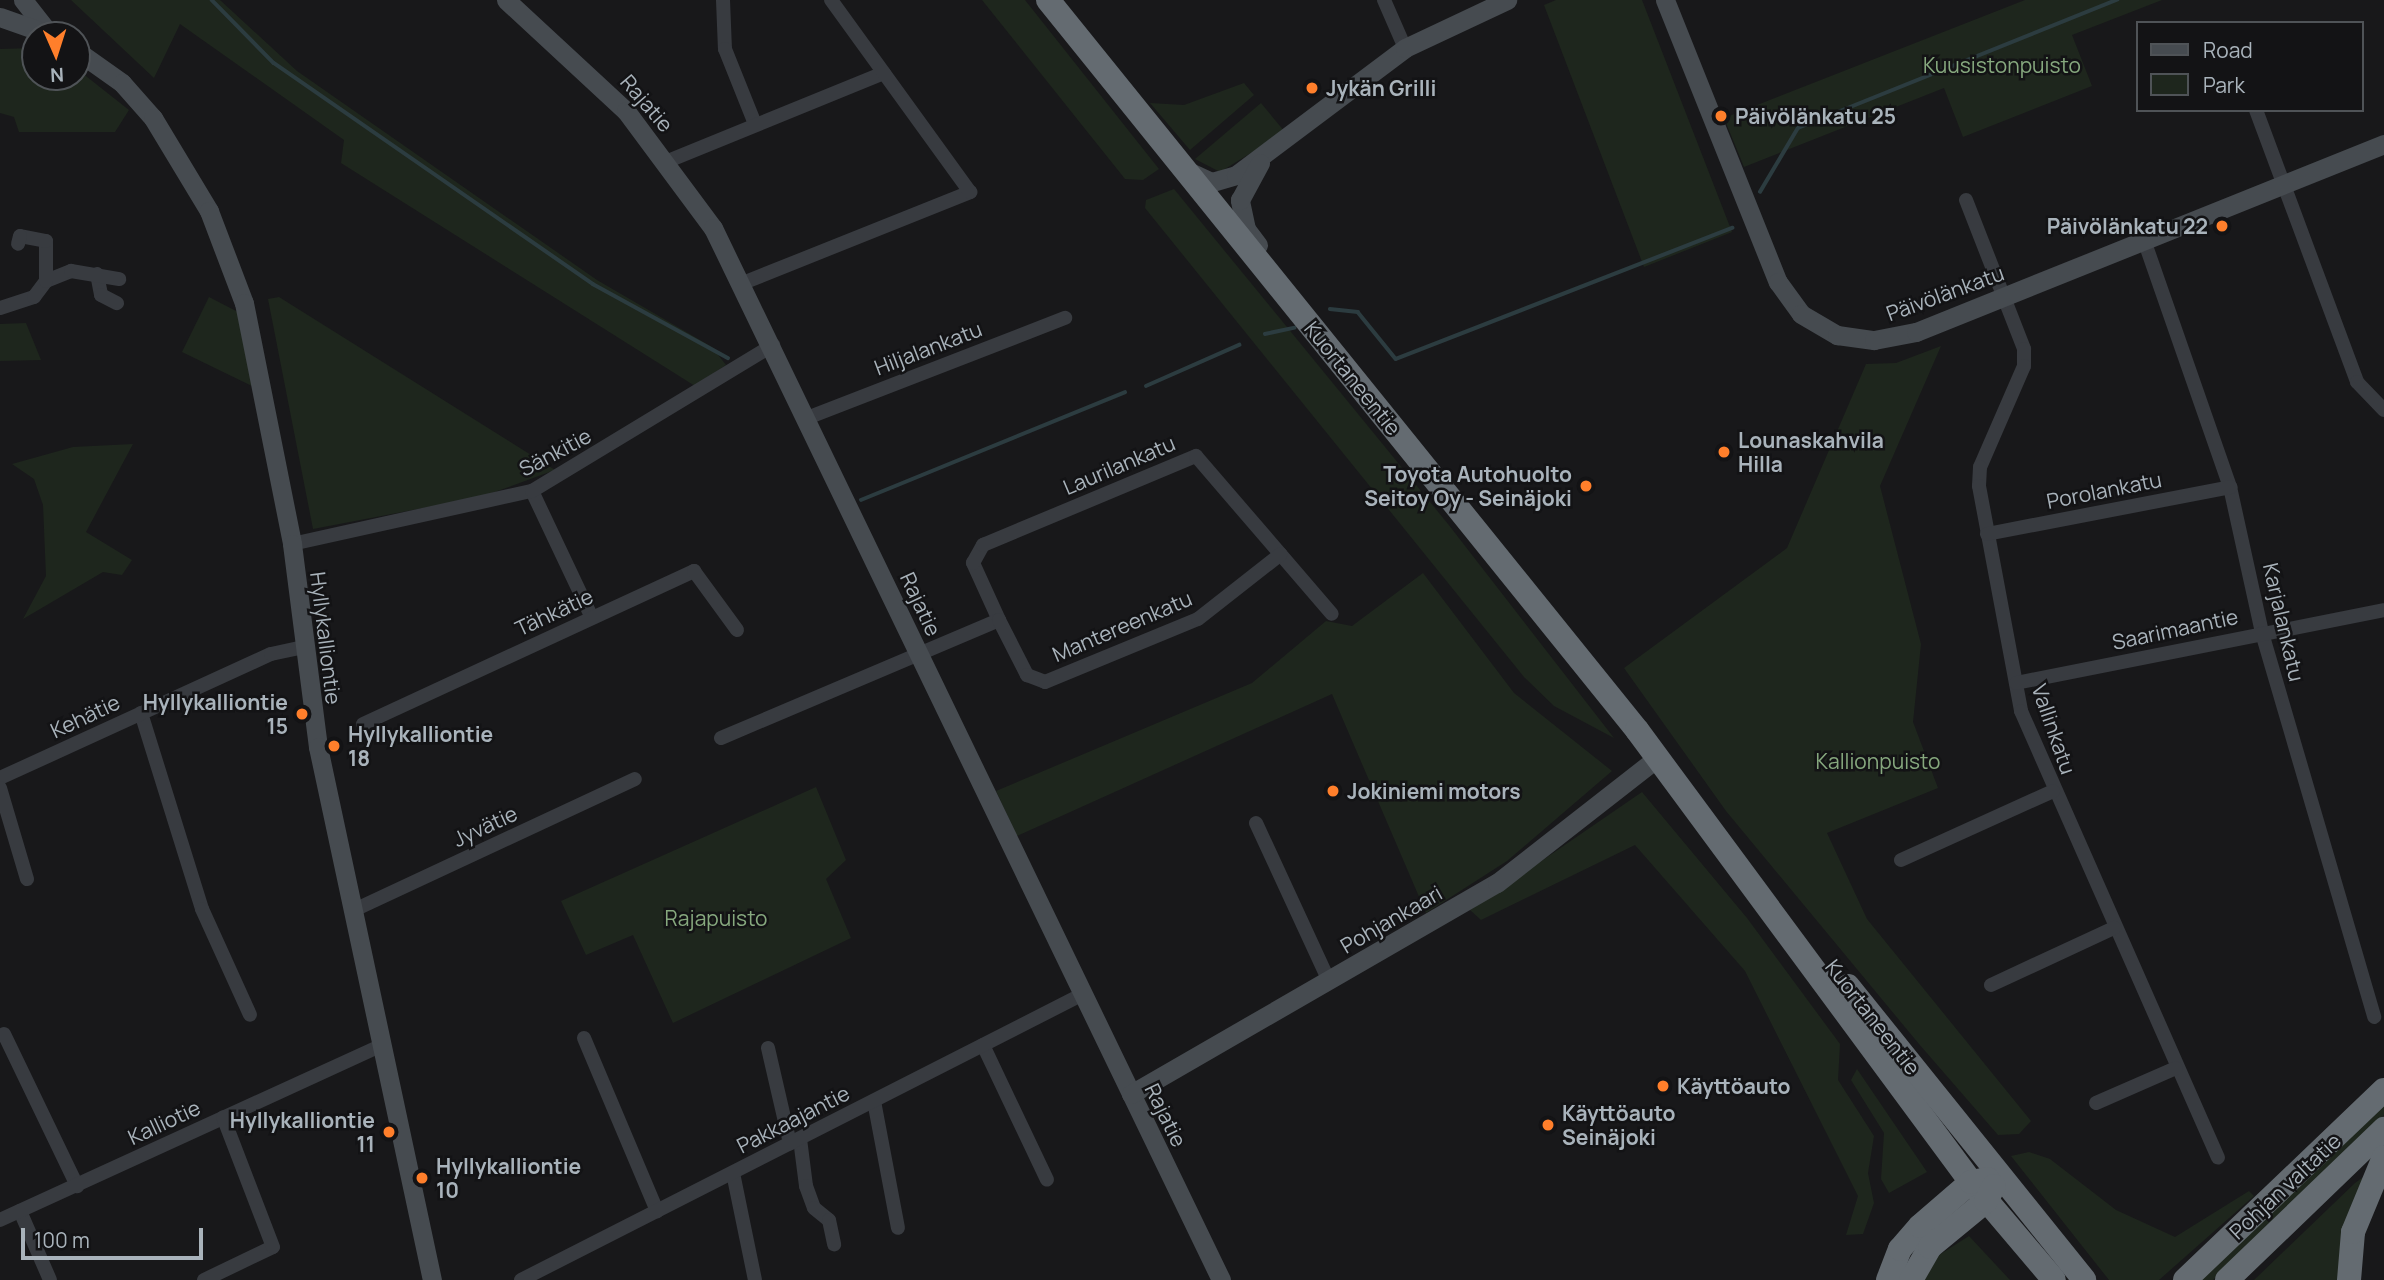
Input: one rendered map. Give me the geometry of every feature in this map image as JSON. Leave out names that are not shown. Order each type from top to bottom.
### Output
[{"type":"highway","name":"Kuortaneentie","points":[[1048,0],[1657,758],[1979,1192],[2054,1280]]},
{"type":"highway","name":"Kuortaneentie","points":[[1657,758],[1692,790],[2084,1280]]},
{"type":"highway","name":"Pohjan valtatie","points":[[2188,1275],[2384,1090]]},
{"type":"highway","name":"Pohjan valtatie","points":[[2227,1280],[2384,1129]]},
{"type":"highway","points":[[2349,1280],[2353,1232],[2384,1157]]},
{"type":"highway","points":[[1888,1280],[1900,1250],[1920,1226],[1979,1192],[1999,1176]]},
{"type":"highway","points":[[1911,1280],[1930,1247],[1979,1192]]},
{"type":"street","points":[[0,17],[21,0],[38,21]]},
{"type":"street","name":"Rajatie","points":[[506,0],[573,56],[668,161],[743,283],[1221,1280]]},
{"type":"street","points":[[723,0],[725,49],[755,124]]},
{"type":"street","points":[[743,283],[971,192],[831,0]]},
{"type":"street","points":[[1384,0],[1405,48]]},
{"type":"street","points":[[1184,168],[1223,181],[1261,162],[1405,48],[1507,0]]},
{"type":"street","name":"Päivölänkatu","points":[[1665,0],[1766,256],[1801,314],[1837,335],[1893,338],[2384,144]]},
{"type":"street","points":[[0,17],[21,25]]},
{"type":"street","name":"Hyllykalliontie","points":[[91,61],[122,83],[153,118],[230,258],[265,390],[292,544],[304,647],[352,911],[432,1280]]},
{"type":"street","points":[[668,161],[884,73]]},
{"type":"street","points":[[2257,112],[2286,184],[2357,382],[2384,410]]},
{"type":"street","points":[[1261,162],[1246,185],[1241,215],[1276,284]]},
{"type":"street","name":"Vallinkatu","points":[[1966,200],[2003,296],[2024,366],[1980,467],[1987,534],[2016,683],[2053,791],[2218,1158]]},
{"type":"street","points":[[18,244],[20,236],[46,241],[46,281]]},
{"type":"street","name":"Karjalankatu","points":[[2144,240],[2230,487],[2263,633],[2374,1017]]},
{"type":"street","points":[[0,308],[34,297],[46,281],[71,271],[119,279]]},
{"type":"street","points":[[97,274],[101,295],[117,303]]},
{"type":"street","name":"Hiljalankatu","points":[[807,418],[1065,318]]},
{"type":"street","name":"Sänkitie","points":[[292,544],[532,491],[772,345]]},
{"type":"street","name":"Laurilankatu","points":[[999,620],[973,563],[983,545],[1196,456],[1332,614]]},
{"type":"street","name":"Porolankatu","points":[[1987,534],[2230,487]]},
{"type":"street","points":[[532,491],[592,618]]},
{"type":"street","name":"Mantereenkatu","points":[[999,620],[1027,675],[1045,682],[1198,619],[1281,554]]},
{"type":"street","name":"Tähkätie","points":[[363,723],[694,571],[737,630]]},
{"type":"street","name":"Saarimaantie","points":[[2016,683],[2384,610]]},
{"type":"street","points":[[721,738],[918,652],[999,620]]},
{"type":"street","name":"Kehätie","points":[[0,778],[271,654],[304,647]]},
{"type":"street","points":[[141,713],[202,909],[250,1015]]},
{"type":"street","name":"Pohjankaari","points":[[1131,1094],[1329,981],[1534,859],[1657,758]]},
{"type":"street","name":"Jyvätie","points":[[352,911],[635,779]]},
{"type":"street","points":[[0,788],[27,879]]},
{"type":"street","points":[[1901,860],[2053,791]]},
{"type":"street","points":[[1256,823],[1329,981]]},
{"type":"street","points":[[1991,985],[2114,928]]},
{"type":"street","name":"Pakkaajantie","points":[[521,1280],[1083,994]]},
{"type":"street","points":[[4,1034],[78,1186]]},
{"type":"street","points":[[584,1038],[657,1211]]},
{"type":"street","name":"Kalliotie","points":[[0,1220],[383,1045]]},
{"type":"street","points":[[983,1045],[1047,1180]]},
{"type":"street","points":[[768,1048],[806,1186],[814,1208],[829,1220],[834,1244]]},
{"type":"street","points":[[2096,1103],[2176,1068]]},
{"type":"street","points":[[874,1101],[898,1228]]},
{"type":"street","points":[[204,1280],[274,1247],[223,1117]]},
{"type":"street","points":[[733,1173],[755,1280]]},
{"type":"street","points":[[20,1210],[50,1280]]},
{"type":"green space","points":[[71,0],[220,0],[297,71],[597,280],[712,347],[726,365],[695,386],[341,163],[344,140],[180,24],[154,78]]},
{"type":"green space","points":[[982,0],[1025,0],[1159,169],[1143,180],[1125,179]]},
{"type":"green space","points":[[1556,0],[1642,0],[1732,232],[1644,267],[1544,5]]},
{"type":"green space","name":"Kuusistonpuisto","points":[[2025,0],[2162,0],[2072,35],[2092,86],[1963,137],[1944,88],[1744,167],[1724,118]]},
{"type":"green space","points":[[21,48],[21,91],[91,91],[91,80],[129,110],[115,132],[19,132],[14,117],[0,113],[0,49]]},
{"type":"green space","points":[[1244,83],[1254,95],[1190,150],[1150,103],[1184,105]]},
{"type":"green space","points":[[1261,103],[1285,132],[1220,172],[1195,159]]},
{"type":"green space","points":[[1174,189],[1448,524],[1614,738],[1554,706],[1524,677],[1145,208],[1146,200]]},
{"type":"green space","points":[[209,297],[238,312],[256,388],[182,352]]},
{"type":"green space","points":[[279,297],[555,470],[481,497],[313,529],[268,299]]},
{"type":"green space","points":[[26,323],[41,360],[0,361],[0,324]]},
{"type":"green space","name":"Kallionpuisto","points":[[1941,346],[1880,486],[1921,644],[1913,722],[1938,788],[1827,833],[1867,919],[2031,1121],[2019,1134],[1998,1135],[1919,1044],[1726,811],[1624,668],[1787,548],[1866,364],[1896,363]]},
{"type":"green space","points":[[133,444],[86,532],[132,560],[122,575],[103,572],[23,619],[46,576],[43,505],[34,479],[12,464],[73,447]]},
{"type":"green space","points":[[1423,573],[1514,693],[1612,771],[1507,861],[1426,913],[1332,694],[1017,836],[996,791],[1252,683],[1326,621],[1352,626]]},
{"type":"green space","name":"Rajapuisto","points":[[816,787],[846,860],[826,879],[851,938],[673,1023],[633,935],[586,955],[561,901]]},
{"type":"green space","points":[[1642,792],[1747,918],[1840,1044],[1838,1080],[1874,1136],[1868,1173],[1874,1203],[1863,1234],[1846,1235],[1858,1196],[1745,971],[1635,845],[1481,920],[1470,910]]},
{"type":"green space","points":[[1857,1069],[1927,1172],[1889,1193],[1881,1179],[1884,1133],[1851,1080]]},
{"type":"green space","points":[[2384,1098],[2384,1115],[2330,1169],[2213,1280],[2199,1280]]},
{"type":"green space","points":[[2029,1152],[2050,1159],[2116,1210],[2175,1237],[2249,1191],[2254,1196],[2159,1280],[2109,1280],[2011,1156]]},
{"type":"green space","points":[[2366,1175],[2341,1280],[2254,1280],[2355,1183]]},
{"type":"green space","points":[[1969,1236],[2010,1280],[1924,1280],[1939,1255]]},
{"type":"waterway","points":[[212,0],[274,63],[593,284],[728,358]]},
{"type":"waterway","points":[[1760,192],[1798,128],[2117,0]]},
{"type":"waterway","points":[[1330,309],[1358,312],[1396,359],[1732,228]]},
{"type":"waterway","points":[[1265,334],[1294,328]]},
{"type":"waterway","points":[[1146,386],[1239,345]]},
{"type":"waterway","points":[[861,500],[1125,392]]},
{"type":"place","name":"Jykän Grilli","points":[[1312,88]]},
{"type":"place","name":"Päivölänkatu 25","points":[[1721,116]]},
{"type":"place","name":"Päivölänkatu 22","points":[[2222,226]]},
{"type":"place","name":"Lounaskahvila Hilla","points":[[1724,452]]},
{"type":"place","name":"Toyota Autohuolto Seitoy Oy - Seinäjoki","points":[[1586,486]]},
{"type":"place","name":"Hyllykalliontie 15","points":[[302,714]]},
{"type":"place","name":"Hyllykalliontie 18","points":[[334,746]]},
{"type":"place","name":"Jokiniemi motors","points":[[1333,791]]},
{"type":"place","name":"Käyttöauto","points":[[1663,1086]]},
{"type":"place","name":"Käyttöauto Seinäjoki","points":[[1548,1125]]},
{"type":"place","name":"Hyllykalliontie 11","points":[[389,1132]]},
{"type":"place","name":"Hyllykalliontie 10","points":[[422,1178]]}]
